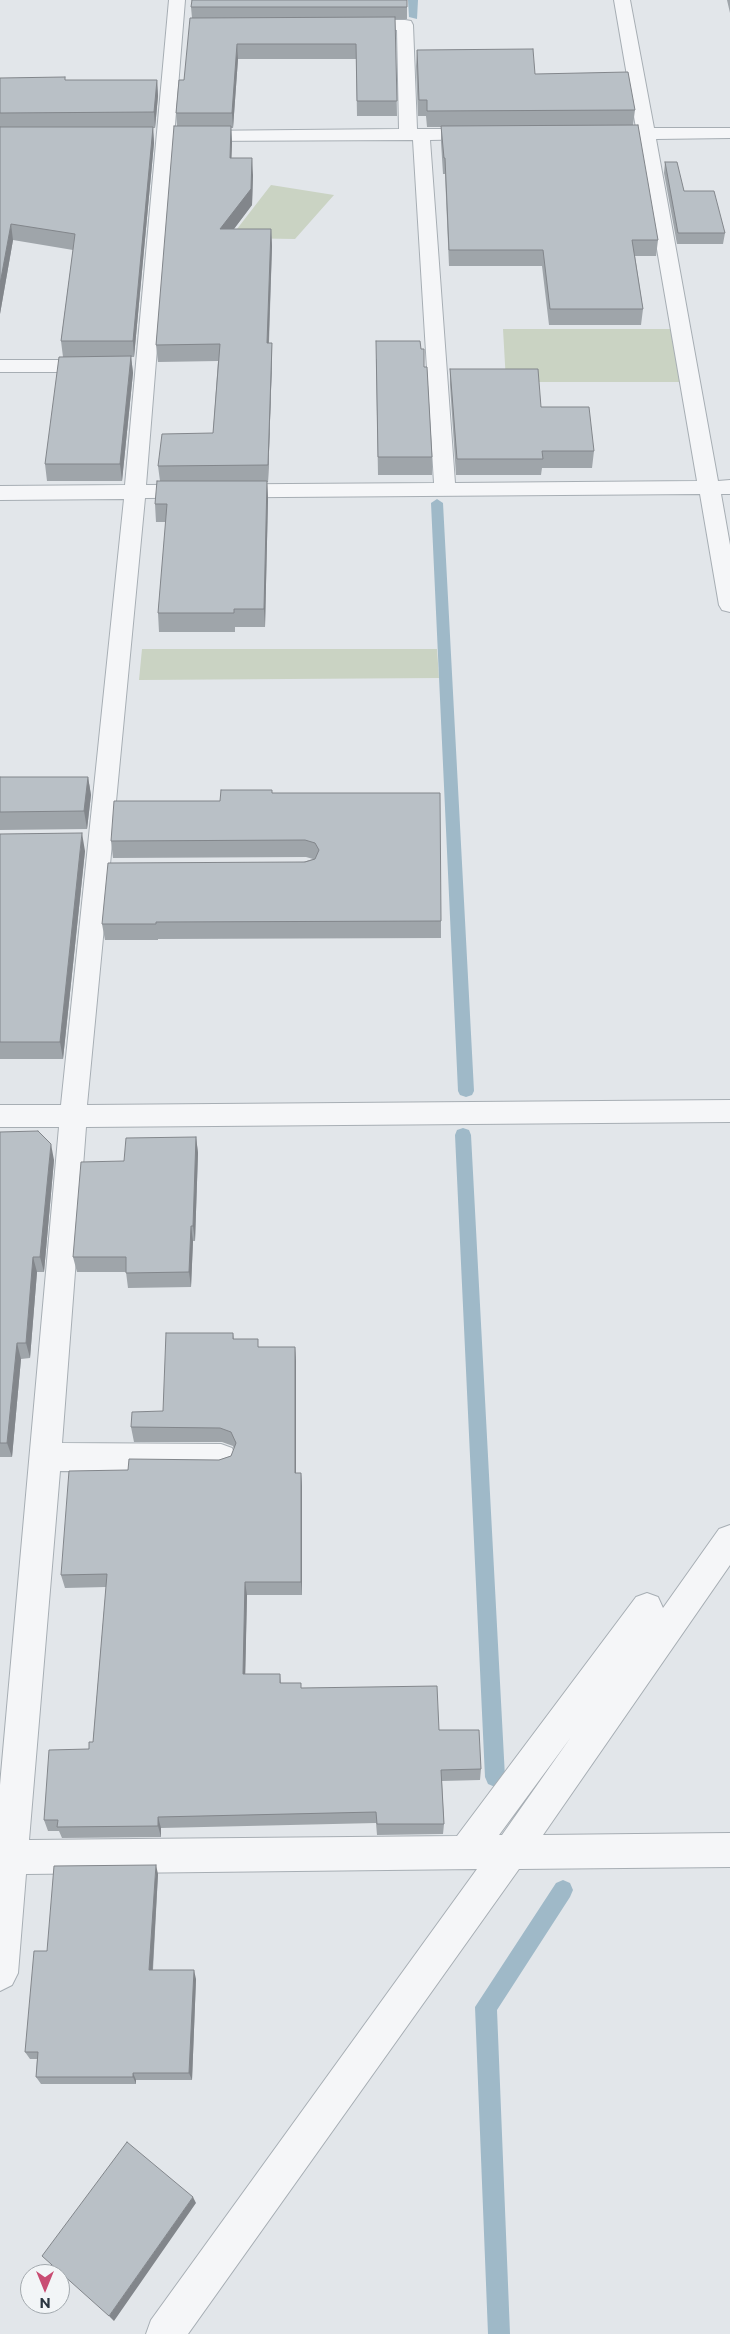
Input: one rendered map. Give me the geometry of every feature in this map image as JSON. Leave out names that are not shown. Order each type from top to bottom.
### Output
[{"type":"street","points":[[0,1973],[5,1857],[46,1457],[73,1115],[108,869],[91,840],[135,492],[130,366],[156,136],[185,26],[177,0]]},
{"type":"street","points":[[622,0],[645,134],[720,487],[730,605]]},
{"type":"street","points":[[338,25],[405,25],[445,490]]},
{"type":"street","points":[[586,134],[730,133]]},
{"type":"street","points":[[156,136],[499,134]]},
{"type":"street","points":[[0,366],[130,366]]},
{"type":"street","points":[[0,493],[720,487]]},
{"type":"street","points":[[0,1116],[380,1115],[730,1111]]},
{"type":"street","points":[[46,1457],[221,1458]]},
{"type":"street","points":[[165,2334],[511,1851],[730,1539]]},
{"type":"street","points":[[466,1852],[647,1608]]},
{"type":"street","points":[[5,1857],[730,1850]]},
{"type":"green space","points":[[271,185],[334,195],[295,239],[230,238]]},
{"type":"green space","points":[[503,329],[673,329],[681,382],[506,382]]},
{"type":"green space","points":[[142,649],[437,649],[439,678],[139,680]]},
{"type":"building","points":[[192,0],[407,0],[407,7],[191,7]]},
{"type":"building","points":[[395,17],[397,101],[357,101],[356,44],[237,44],[232,113],[176,113],[179,80],[184,80],[190,18]]},
{"type":"building","points":[[533,49],[535,74],[628,72],[635,110],[427,111],[427,100],[419,100],[417,50]]},
{"type":"building","points":[[65,77],[65,80],[157,80],[154,112],[0,113],[0,78]]},
{"type":"building","points":[[638,125],[658,240],[632,240],[643,309],[550,309],[543,250],[449,250],[445,158],[441,126]]},
{"type":"building","points":[[174,126],[231,126],[230,158],[252,158],[251,189],[220,229],[271,229],[267,343],[272,343],[268,465],[158,466],[162,434],[213,433],[220,344],[156,345]]},
{"type":"building","points":[[0,127],[153,127],[133,341],[61,341],[75,234],[11,224],[0,284]]},
{"type":"building","points":[[665,162],[677,162],[684,191],[714,191],[725,233],[678,233]]},
{"type":"building","points":[[376,341],[420,341],[421,349],[424,349],[424,367],[427,367],[432,457],[378,457]]},
{"type":"building","points":[[131,356],[120,464],[45,464],[59,357]]},
{"type":"building","points":[[450,369],[538,369],[541,407],[589,407],[594,451],[542,451],[543,459],[457,459]]},
{"type":"building","points":[[157,481],[267,481],[264,609],[234,609],[234,613],[158,613],[167,504],[155,504]]},
{"type":"building","points":[[0,777],[88,777],[84,811],[0,812]]},
{"type":"building","points":[[221,790],[272,790],[272,793],[440,793],[441,921],[156,922],[156,924],[102,924],[108,863],[305,862],[315,859],[319,850],[315,843],[305,840],[111,841],[114,801],[220,801]]},
{"type":"building","points":[[82,833],[60,1042],[0,1042],[0,834]]},
{"type":"building","points":[[38,1131],[51,1144],[40,1257],[33,1257],[26,1343],[17,1343],[7,1443],[0,1443],[0,1132]]},
{"type":"building","points":[[196,1137],[193,1226],[191,1226],[189,1272],[126,1273],[126,1257],[73,1257],[81,1162],[124,1161],[126,1138]]},
{"type":"building","points":[[166,1333],[233,1333],[233,1339],[258,1339],[258,1347],[295,1347],[295,1473],[301,1473],[301,1582],[245,1582],[243,1674],[280,1674],[280,1683],[301,1683],[301,1688],[437,1686],[439,1730],[479,1730],[481,1769],[441,1770],[444,1824],[377,1824],[376,1812],[158,1817],[158,1826],[57,1827],[58,1820],[44,1820],[49,1750],[89,1749],[89,1742],[93,1742],[107,1574],[61,1575],[69,1471],[128,1470],[129,1459],[219,1460],[231,1456],[236,1443],[231,1432],[220,1428],[131,1427],[132,1412],[163,1411]]},
{"type":"building","points":[[156,1865],[149,1970],[194,1970],[189,2073],[133,2073],[133,2077],[36,2077],[38,2052],[25,2052],[34,1951],[47,1951],[54,1866]]},
{"type":"building","points":[[127,2142],[193,2197],[109,2316],[70,2281],[70,2264],[51,2264],[42,2256]]},
{"type":"waterway","points":[[413,0],[414,17]]},
{"type":"waterway","points":[[437,503],[466,1091]]},
{"type":"waterway","points":[[463,1135],[495,1777]]},
{"type":"waterway","points":[[499,2334],[486,2007],[563,1890]]}]
